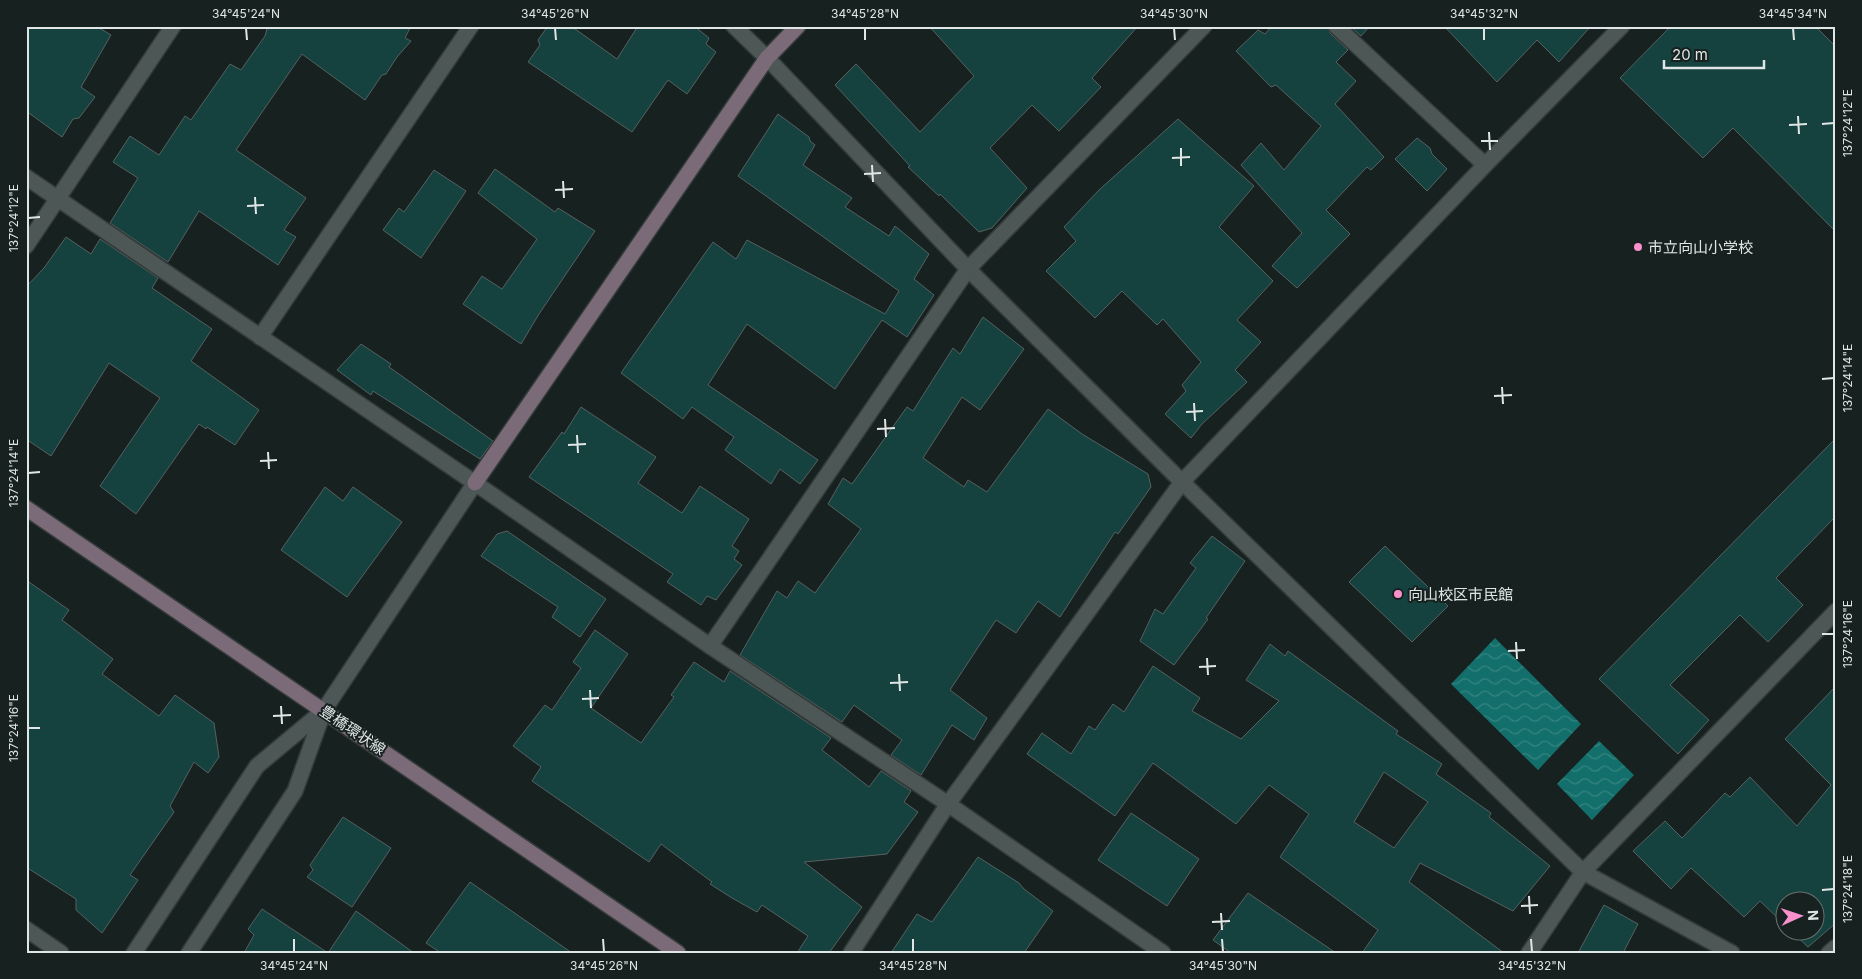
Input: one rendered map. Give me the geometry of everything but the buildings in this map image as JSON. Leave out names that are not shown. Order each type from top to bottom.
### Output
[{"type":"main road","points":[[476,483],[767,58],[798,26]]},
{"type":"main road","name":"豊橋環状線","points":[[26,508],[678,953]]},
{"type":"street","points":[[26,246],[172,26]]},
{"type":"street","points":[[260,337],[471,26]]},
{"type":"street","points":[[734,26],[767,58],[968,269],[1182,482],[1583,872],[1732,953]]},
{"type":"street","points":[[710,646],[968,269],[1204,26]]},
{"type":"street","points":[[1336,26],[1485,166]]},
{"type":"street","points":[[851,953],[948,804],[1182,482],[1622,26]]},
{"type":"street","points":[[26,176],[476,483],[710,646],[948,804],[1163,953]]},
{"type":"street","points":[[189,953],[295,791],[324,710],[476,483]]},
{"type":"street","points":[[1529,953],[1583,872],[1836,611]]},
{"type":"street","points":[[134,953],[257,766],[324,710]]},
{"type":"street","points":[[26,929],[61,953]]},
{"type":"street","points":[[1829,953],[1836,947]]},
{"type":"water","points":[[1495,638],[1581,724],[1538,770],[1451,684]]},
{"type":"water","points":[[1599,741],[1634,775],[1592,820],[1557,784]]},
{"type":"place","name":"市立向山小学校","points":[[1638,247]]},
{"type":"place","name":"向山校区市民館","points":[[1398,594]]}]
